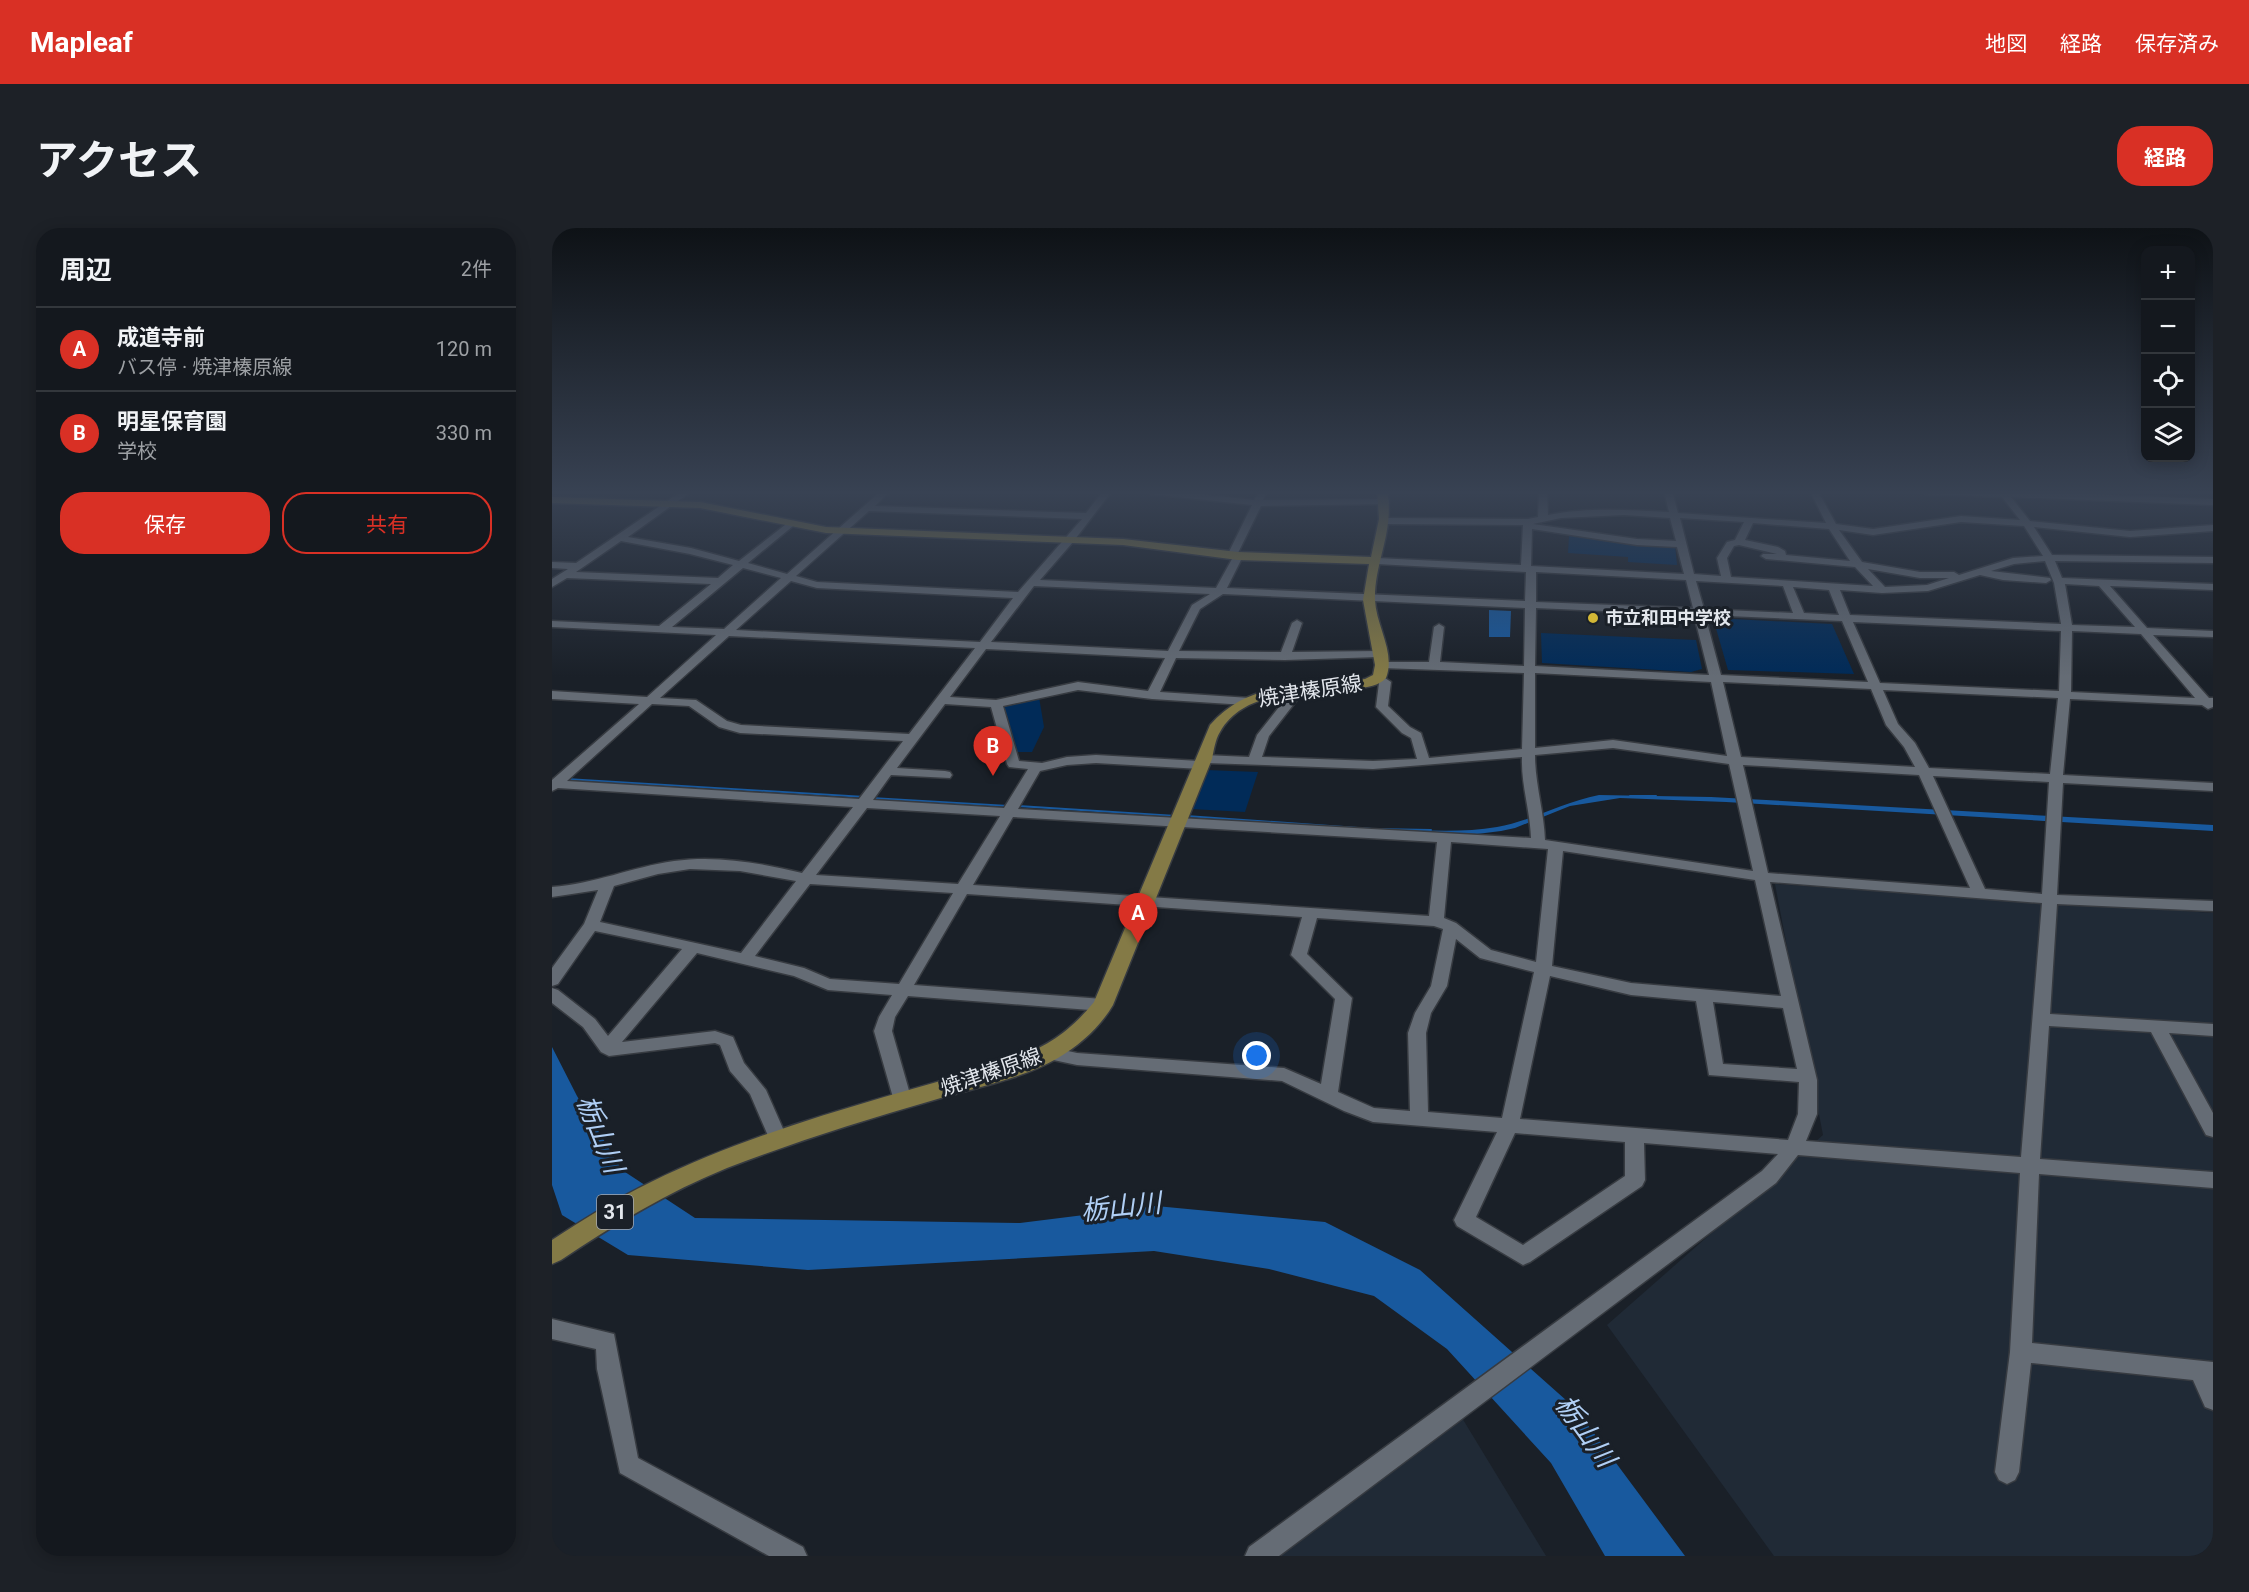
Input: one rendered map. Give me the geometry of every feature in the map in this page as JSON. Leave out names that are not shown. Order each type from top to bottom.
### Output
[{"type":"main road","points":[[1209,553],[1377,561]]},
{"type":"main road","name":"焼津榛原線","points":[[554,1251],[633,1202],[694,1171],[779,1140],[1013,1068],[1050,1053],[1084,1029],[1103,1005],[1203,762],[1213,730],[1220,721],[1246,701],[1268,694],[1368,683],[1380,666],[1369,597],[1378,553]]},
{"type":"street","points":[[552,584],[599,553]]},
{"type":"street","points":[[695,553],[817,585],[1021,595]]},
{"type":"street","points":[[661,630],[754,553]]},
{"type":"street","points":[[556,783],[816,553]]},
{"type":"street","points":[[744,960],[1030,583],[1058,553]]},
{"type":"street","points":[[1152,695],[1196,607],[1220,591],[1236,553]]},
{"type":"street","points":[[1529,553],[1530,732],[1528,778],[1537,820],[1538,843]]},
{"type":"street","points":[[1258,1556],[1562,1328],[1769,1177],[1785,1162],[1803,1127],[1809,1104],[1807,1076],[1716,678],[1684,553]]},
{"type":"street","points":[[1725,553],[1722,558],[1727,580]]},
{"type":"street","points":[[1782,553],[1789,557]]},
{"type":"street","points":[[1848,553],[1855,564],[1882,590]]},
{"type":"street","points":[[2007,1472],[2021,1352],[2030,1167],[2056,819],[2056,779],[2065,695],[2064,599],[2059,581],[2046,553]]},
{"type":"street","points":[[1766,556],[1855,564],[1920,574],[1972,573],[2046,580]]},
{"type":"street","points":[[1377,561],[1689,577],[1882,590],[1928,588],[2013,561],[2049,558],[2213,561]]},
{"type":"street","points":[[552,565],[579,567]]},
{"type":"street","points":[[567,575],[720,581]]},
{"type":"street","points":[[2059,581],[2213,587]]},
{"type":"street","points":[[1030,583],[2213,634]]},
{"type":"street","points":[[2102,583],[2141,630],[2209,702],[2213,712]]},
{"type":"street","points":[[1787,584],[1800,616]]},
{"type":"street","points":[[1833,586],[1892,724],[1910,746],[1924,771],[1980,894]]},
{"type":"street","points":[[1285,657],[1297,623]]},
{"type":"street","points":[[552,624],[1172,655],[1285,657],[1380,666],[1434,665],[2209,702]]},
{"type":"street","points":[[1434,665],[1439,627]]},
{"type":"street","points":[[1380,666],[1385,682],[1382,707],[1406,730],[1417,736],[1425,762]]},
{"type":"street","points":[[941,700],[996,704],[1078,686],[1152,695],[1246,701]]},
{"type":"street","points":[[1254,761],[1263,735],[1299,691]]},
{"type":"street","points":[[552,695],[692,703],[723,724],[740,729],[911,738]]},
{"type":"street","points":[[996,704],[1014,764],[1035,768],[1067,760],[1096,759],[1373,765],[1613,744],[1735,761],[2213,787]]},
{"type":"street","points":[[903,1101],[883,1031],[887,1017],[1035,768]]},
{"type":"street","points":[[886,771],[945,775]]},
{"type":"street","points":[[556,783],[862,804],[1538,843],[1762,877],[2050,899],[2213,906]]},
{"type":"street","points":[[1419,1119],[1417,1033],[1424,1013],[1439,986],[1444,924],[1444,839]]},
{"type":"street","points":[[1556,845],[1543,970],[1510,1124],[1464,1220],[1523,1256],[1635,1180],[1634,1135]]},
{"type":"street","points":[[552,892],[589,889],[690,864],[770,869],[806,879],[1444,924],[1486,954],[1543,970],[1631,990],[1790,1003]]},
{"type":"street","points":[[552,980],[591,925],[607,885]]},
{"type":"street","points":[[1311,913],[1299,955],[1344,998],[1328,1095]]},
{"type":"street","points":[[591,925],[798,972],[828,984],[1103,1005]]},
{"type":"street","points":[[607,1048],[692,948]]},
{"type":"street","points":[[552,994],[589,1023],[609,1050],[715,1037],[727,1041],[736,1066],[757,1090],[779,1140]]},
{"type":"street","points":[[1704,996],[1715,1070],[1807,1076]]},
{"type":"street","points":[[2041,1018],[2213,1030]]},
{"type":"street","points":[[2157,1027],[2213,1130]]},
{"type":"street","points":[[1050,1053],[1077,1059],[1284,1076],[1373,1115],[2213,1180]]},
{"type":"street","points":[[552,1329],[606,1341],[608,1370],[628,1465],[791,1555]]},
{"type":"street","points":[[2021,1352],[2207,1372],[2213,1399]]},
{"type":"shaded area","points":[[1568,553],[1676,553],[1677,565],[1628,562],[1628,557]]},
{"type":"shaded area","points":[[1713,618],[1832,624],[1854,674],[1728,670]]},
{"type":"shaded area","points":[[1541,633],[1696,640],[1702,669],[1691,672],[1542,663]]},
{"type":"shaded area","points":[[1039,697],[1044,727],[1032,752],[1017,752],[1003,706]]},
{"type":"shaded area","points":[[1206,770],[1258,772],[1245,812],[1191,809]]},
{"type":"shaded area","points":[[1775,884],[2213,913],[2213,1556],[1774,1556],[1607,1325],[1823,1135]]},
{"type":"shaded area","points":[[1459,1413],[1546,1556],[1264,1556]]},
{"type":"water","points":[[1489,610],[1511,611],[1510,637],[1489,637]]},
{"type":"water","points":[[1599,795],[1711,797],[2213,825],[2213,831],[1726,802],[1620,798],[1570,806],[1515,828],[1477,834],[1372,829],[1451,831],[1497,827]]},
{"type":"water","name":"栃山川","points":[[552,1047],[577,1096],[622,1170],[695,1218],[1020,1223],[1156,1206],[1325,1222],[1420,1270],[1576,1409],[1685,1556],[1605,1556],[1551,1463],[1447,1349],[1374,1296],[1269,1269],[1154,1251],[808,1270],[628,1255],[562,1215],[552,1185]]},
{"type":"waterway","points":[[566,779],[865,797]]},
{"type":"waterway","points":[[1630,796],[1656,796]]},
{"type":"waterway","points":[[871,798],[1008,806]]},
{"type":"waterway","points":[[1018,806],[1176,816]]},
{"type":"waterway","points":[[1186,816],[1372,829],[1431,830]]},
{"type":"place","name":"市立和田中学校","points":[[1593,618]]},
{"type":"place","name":"明星保育園","points":[[993,776]]},
{"type":"place","name":"成道寺前","points":[[1138,943]]}]
